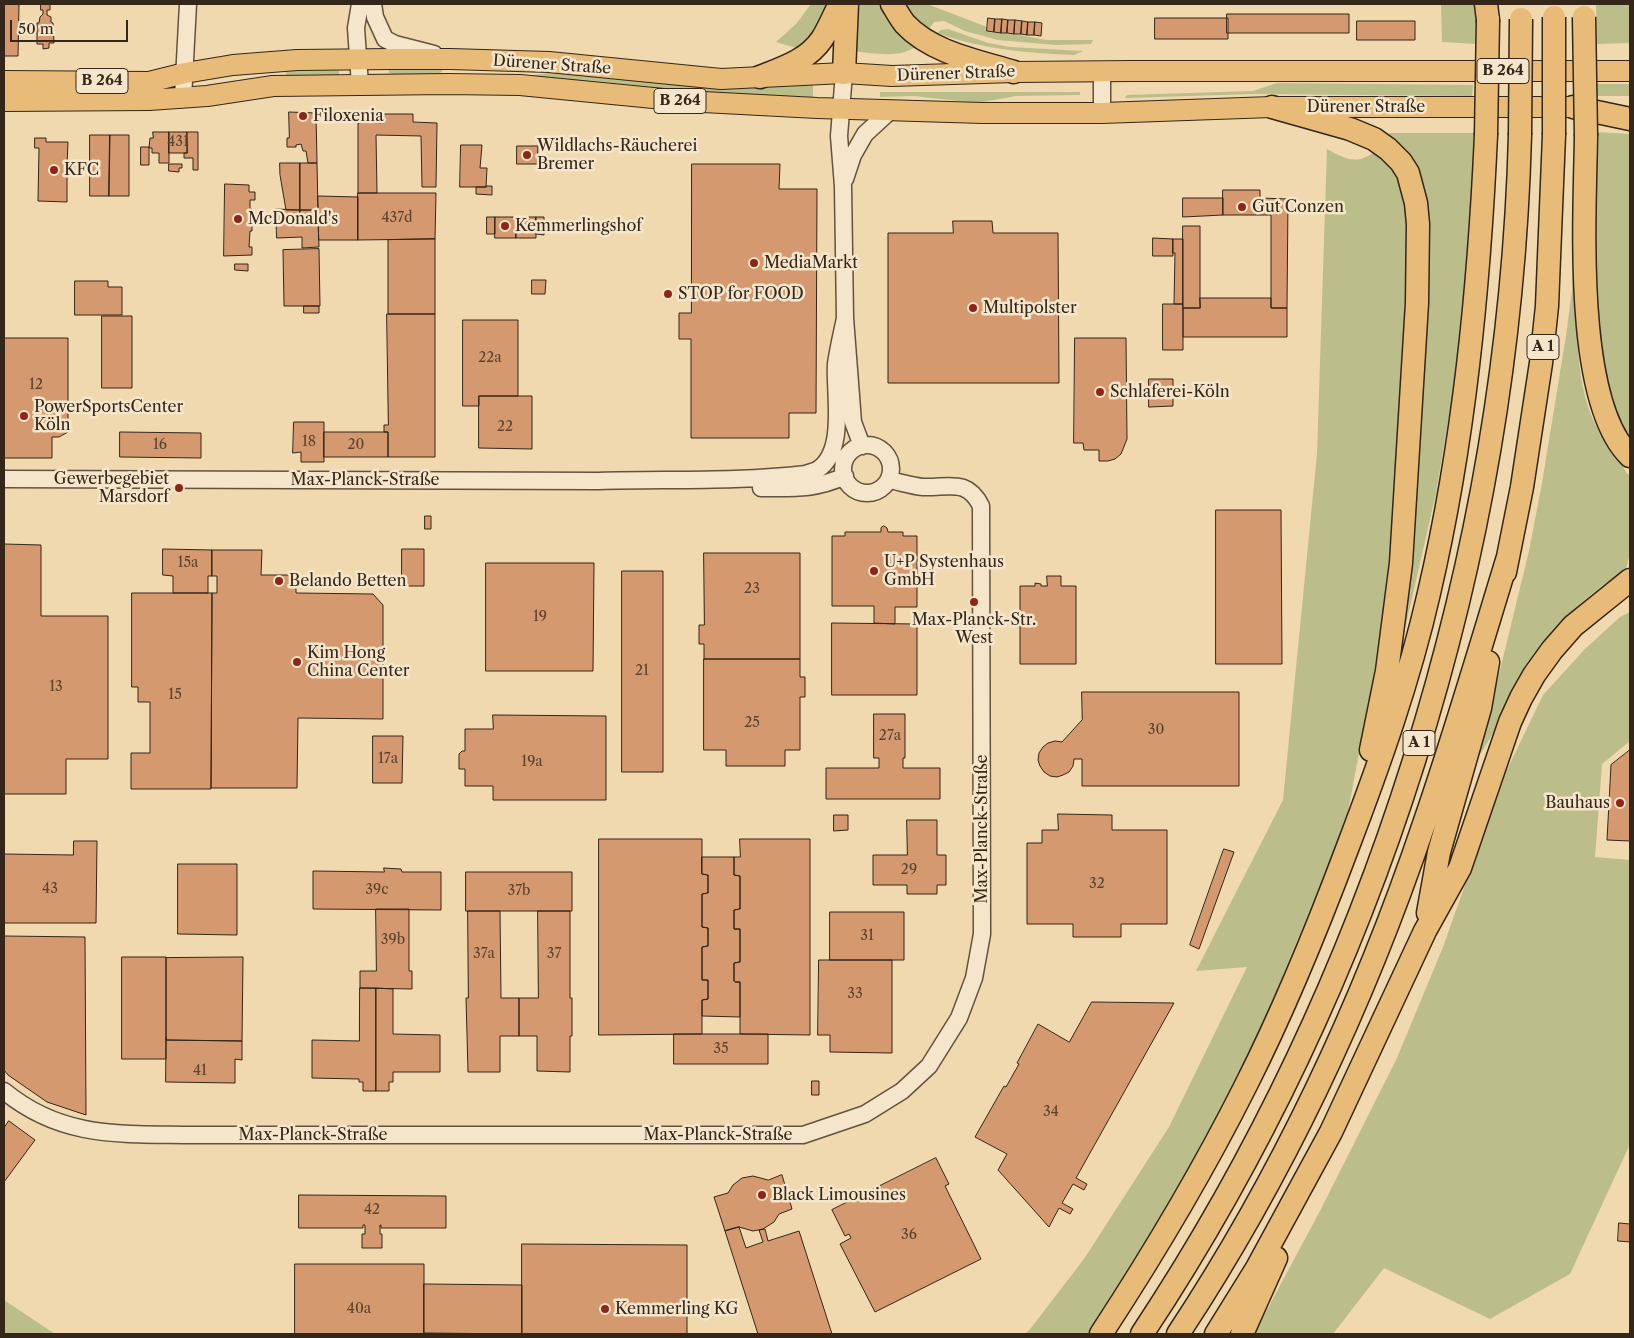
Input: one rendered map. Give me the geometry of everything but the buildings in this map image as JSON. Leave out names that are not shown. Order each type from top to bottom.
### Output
[{"type":"highway","points":[[760,77],[786,67],[806,56],[822,39],[840,4]]},
{"type":"highway","points":[[844,74],[847,4]]},
{"type":"highway","points":[[892,4],[904,23],[927,40],[952,53],[1014,72]]},
{"type":"highway","points":[[1101,1334],[1176,1214],[1213,1149],[1246,1084],[1314,935],[1400,703],[1429,594],[1444,525],[1453,473],[1472,322],[1483,203],[1486,135],[1487,9]]},
{"type":"highway","name":"A 1","points":[[1178,1334],[1238,1240],[1272,1177],[1325,1072],[1359,994],[1425,823],[1508,557],[1522,487],[1542,363],[1548,306],[1554,135],[1554,11]]},
{"type":"highway","points":[[1584,11],[1586,136],[1584,230],[1589,346],[1598,389],[1609,425],[1623,449],[1630,456]]},
{"type":"highway","name":"A 1","points":[[1142,1334],[1163,1303],[1227,1194],[1280,1094],[1308,1035],[1349,941],[1393,823],[1424,729],[1472,539],[1490,437],[1511,280],[1515,233],[1520,135],[1521,12]]},
{"type":"highway","points":[[1272,107],[1374,139],[1402,162],[1408,173],[1416,204],[1418,224],[1417,303],[1401,563],[1387,671],[1358,820]]},
{"type":"highway","points":[[1573,107],[1630,119]]},
{"type":"highway","points":[[1425,931],[1439,852],[1480,708],[1508,557]]},
{"type":"highway","points":[[1216,1334],[1257,1268],[1306,1180],[1331,1132],[1425,931],[1460,868],[1510,722],[1526,690],[1552,650],[1573,626],[1630,580]]},
{"type":"highway","points":[[1242,1334],[1260,1298],[1306,1180]]},
{"type":"main road","name":"Dürener Straße","points":[[4,81],[149,82],[185,73],[233,65],[297,60],[357,59],[549,62],[721,79],[844,74],[892,76],[1014,72],[1630,71]]},
{"type":"main road","name":"Dürener Straße","points":[[4,101],[136,101],[183,98],[273,86],[520,85],[684,101],[840,109],[983,113],[1102,113],[1272,107],[1630,107]]},
{"type":"street","points":[[183,98],[188,4]]},
{"type":"street","points":[[360,4],[356,28],[360,85]]},
{"type":"street","points":[[373,4],[375,17],[385,39],[396,44],[450,59]]},
{"type":"street","points":[[1102,72],[1102,113]]},
{"type":"street","name":"Max-Planck-Straße","points":[[844,74],[839,136],[843,186],[845,318],[853,422],[862,446]]},
{"type":"street","name":"Max-Planck-Straße","points":[[843,186],[853,155],[865,134],[891,110]]},
{"type":"street","name":"Max-Planck-Straße","points":[[4,479],[726,480],[806,474],[818,470],[828,460],[833,449],[836,433],[836,364],[845,318]]},
{"type":"street","points":[[862,446],[876,447],[886,453],[891,467],[889,480],[880,489],[866,493],[851,486],[845,476],[844,465],[846,458],[856,448],[862,446]]},
{"type":"street","name":"Max-Planck-Straße","points":[[726,480],[750,488],[812,488],[845,476]]},
{"type":"street","name":"Max-Planck-Straße","points":[[4,1091],[40,1116],[77,1128],[115,1135],[803,1135],[865,1114],[902,1091],[929,1066],[959,1018],[974,978],[982,934],[981,506],[975,494],[964,488],[955,486],[921,487],[889,480]]},
{"type":"green space","points":[[811,4],[829,4],[812,38],[800,49],[776,42],[796,24]]},
{"type":"green space","points":[[860,4],[883,4],[919,43],[906,52],[897,54],[853,51]]},
{"type":"green space","points":[[903,4],[927,4],[987,27],[988,32],[1046,40],[1093,40],[1091,44],[1056,45],[998,40],[965,31],[944,21],[934,22],[929,29],[912,17]]},
{"type":"green space","points":[[1441,4],[1475,4],[1477,44],[1442,42]]},
{"type":"green space","points":[[1596,4],[1630,4],[1630,43],[1597,44]]},
{"type":"green space","points":[[948,29],[988,43],[1010,47],[1083,51],[1074,55],[1022,51],[970,43],[937,33]]},
{"type":"green space","points":[[298,68],[339,68],[339,77],[288,77],[285,73]]},
{"type":"green space","points":[[389,68],[443,70],[436,77],[400,77],[389,73]]},
{"type":"green space","points":[[555,72],[716,87],[781,87],[813,83],[813,97],[729,95],[601,82],[527,78],[527,76]]},
{"type":"green space","points":[[1277,83],[1473,85],[1472,96],[1253,94],[1125,97],[1127,95],[1253,91]]},
{"type":"green space","points":[[1597,84],[1630,84],[1630,96],[1597,96]]},
{"type":"green space","points":[[880,92],[1080,92],[1080,95],[1016,96],[977,103],[914,96],[880,97]]},
{"type":"green space","points":[[1595,132],[1630,134],[1630,441],[1619,427],[1596,346]]},
{"type":"green space","points":[[1390,133],[1476,133],[1462,331],[1436,493],[1399,655],[1427,267],[1386,136]]},
{"type":"green space","points":[[1327,149],[1345,158],[1356,160],[1374,152],[1393,171],[1401,188],[1407,230],[1405,337],[1397,487],[1380,641],[1346,822],[1239,1082],[1182,1187],[1088,1334],[1025,1334],[1084,1259],[1169,1127],[1247,967],[1196,971],[1283,800],[1317,454]]},
{"type":"green space","points":[[1573,258],[1579,359],[1584,393],[1595,424],[1604,439],[1619,456],[1625,471],[1630,476],[1631,540],[1628,563],[1623,572],[1605,583],[1583,601],[1552,632],[1523,677],[1498,725],[1479,756],[1529,551],[1542,483],[1566,336],[1572,290]]},
{"type":"green space","points":[[1630,612],[1630,741],[1602,764],[1595,857],[1630,860],[1630,1144],[1570,1274],[1490,1319],[1384,1268],[1333,1334],[1254,1334],[1320,1211],[1397,1058],[1443,947],[1503,778],[1543,695],[1585,649],[1620,617]]},
{"type":"green space","points":[[4,1300],[55,1334],[4,1334]]},
{"type":"place","name":"Filoxenia","points":[[303,116]]},
{"type":"place","name":"Wildlachs-Räucherei Bremer","points":[[527,155]]},
{"type":"place","name":"KFC","points":[[54,170]]},
{"type":"place","name":"Gut Conzen","points":[[1242,207]]},
{"type":"place","name":"McDonald's","points":[[238,219]]},
{"type":"place","name":"Kemmerlingshof","points":[[505,226]]},
{"type":"place","name":"MediaMarkt","points":[[754,263]]},
{"type":"place","name":"STOP for FOOD","points":[[668,294]]},
{"type":"place","name":"Multipolster","points":[[973,308]]},
{"type":"place","name":"Schlaferei-Köln","points":[[1100,392]]},
{"type":"place","name":"PowerSportsCenter Köln","points":[[24,416]]},
{"type":"place","name":"Gewerbegebiet Marsdorf","points":[[179,488]]},
{"type":"place","name":"U+P Systenhaus GmbH","points":[[874,571]]},
{"type":"place","name":"Belando Betten","points":[[279,581]]},
{"type":"place","name":"Max-Planck-Str. West","points":[[974,602]]},
{"type":"place","name":"Kim Hong China Center","points":[[297,662]]},
{"type":"place","name":"Bauhaus","points":[[1620,803]]},
{"type":"place","name":"Black Limousines","points":[[762,1195]]},
{"type":"place","name":"Kemmerling KG","points":[[605,1309]]}]
